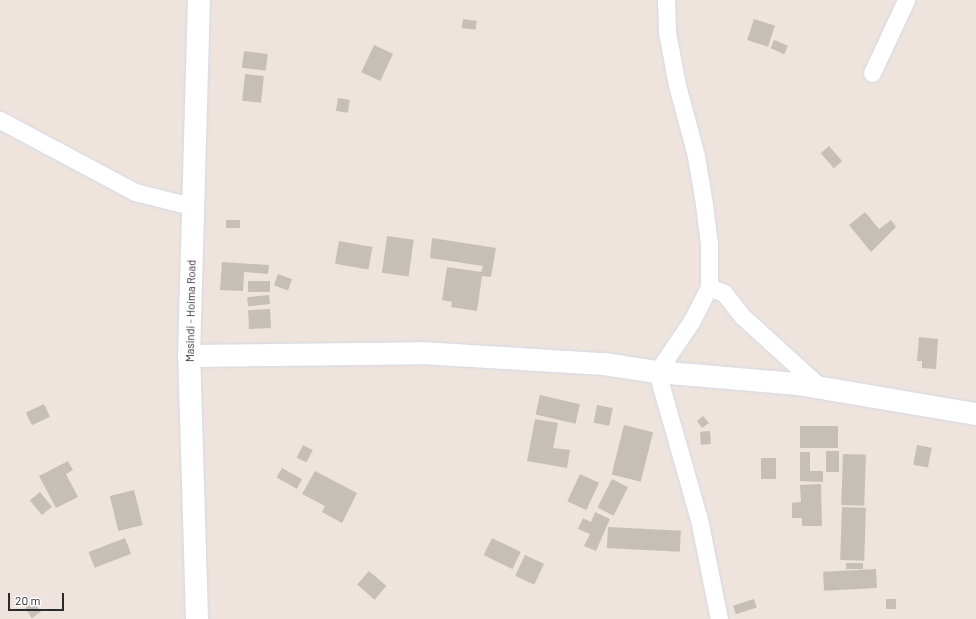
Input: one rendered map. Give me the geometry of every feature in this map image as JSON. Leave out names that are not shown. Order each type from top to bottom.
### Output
[{"type":"street","points":[[657,372],[691,322],[709,287],[709,243],[704,204],[696,156],[677,86],[667,32],[666,0]]},
{"type":"street","points":[[872,72],[906,0]]},
{"type":"street","name":"Masindi - Hoima Road","points":[[197,619],[189,356],[195,207],[199,1]]},
{"type":"street","points":[[0,120],[135,192],[195,207]]},
{"type":"street","points":[[709,287],[724,293],[742,316],[820,387]]},
{"type":"street","points":[[189,356],[422,353],[604,364],[657,372],[820,387],[976,414]]},
{"type":"street","points":[[657,372],[699,519],[719,619]]},
{"type":"building","points":[[463,19],[477,21],[476,30],[462,28]]},
{"type":"building","points":[[754,19],[775,26],[768,47],[747,40]]},
{"type":"building","points":[[774,40],[788,46],[784,54],[770,48]]},
{"type":"building","points":[[374,45],[393,54],[380,81],[361,72]]},
{"type":"building","points":[[244,51],[268,54],[266,71],[242,68]]},
{"type":"building","points":[[245,74],[264,76],[261,103],[242,101]]},
{"type":"building","points":[[338,98],[350,100],[348,113],[336,111]]},
{"type":"building","points":[[829,146],[842,161],[834,168],[821,153]]},
{"type":"building","points":[[865,212],[879,229],[891,220],[896,227],[871,252],[849,225]]},
{"type":"building","points":[[226,220],[240,220],[240,228],[226,228]]},
{"type":"building","points":[[387,236],[414,240],[409,276],[382,273]]},
{"type":"building","points":[[432,238],[496,248],[491,277],[482,276],[477,311],[451,307],[452,302],[442,300],[447,267],[481,272],[483,266],[430,258]]},
{"type":"building","points":[[339,241],[372,247],[368,270],[335,264]]},
{"type":"building","points":[[222,262],[269,265],[268,274],[244,272],[243,291],[220,290]]},
{"type":"building","points":[[278,274],[292,279],[288,290],[274,285]]},
{"type":"building","points":[[248,281],[270,281],[270,292],[248,292]]},
{"type":"building","points":[[269,295],[270,304],[248,306],[247,297]]},
{"type":"building","points":[[270,309],[271,328],[249,329],[248,310]]},
{"type":"building","points":[[919,337],[938,339],[936,369],[922,368],[922,361],[917,361]]},
{"type":"building","points":[[540,395],[580,404],[575,424],[536,414]]},
{"type":"building","points":[[44,404],[50,417],[32,425],[26,412]]},
{"type":"building","points":[[597,405],[613,408],[609,426],[594,423]]},
{"type":"building","points":[[703,416],[709,423],[702,428],[697,421]]},
{"type":"building","points":[[535,419],[558,423],[553,448],[570,450],[567,468],[527,461]]},
{"type":"building","points":[[624,425],[653,432],[641,482],[612,474]]},
{"type":"building","points":[[800,426],[838,426],[838,448],[800,448]]},
{"type":"building","points":[[710,431],[711,444],[701,445],[700,432]]},
{"type":"building","points":[[303,445],[313,450],[306,462],[297,457]]},
{"type":"building","points":[[917,445],[932,448],[928,467],[913,465]]},
{"type":"building","points":[[826,451],[839,451],[839,472],[826,472]]},
{"type":"building","points":[[800,452],[810,452],[810,471],[823,471],[823,482],[800,481]]},
{"type":"building","points":[[843,454],[866,455],[864,506],[841,505]]},
{"type":"building","points":[[761,458],[776,458],[776,479],[761,479]]},
{"type":"building","points":[[68,461],[73,470],[66,474],[78,497],[56,508],[39,476]]},
{"type":"building","points":[[282,468],[302,479],[297,489],[277,478]]},
{"type":"building","points":[[315,471],[357,493],[342,523],[322,512],[325,506],[302,494]]},
{"type":"building","points":[[580,474],[599,483],[586,510],[567,501]]},
{"type":"building","points":[[612,479],[628,487],[614,516],[597,508]]},
{"type":"building","points":[[821,484],[822,526],[802,526],[802,518],[792,518],[792,503],[801,502],[800,485]]},
{"type":"building","points":[[134,490],[143,525],[118,531],[110,496]]},
{"type":"building","points":[[40,492],[52,507],[42,515],[30,500]]},
{"type":"building","points":[[842,507],[866,508],[864,561],[840,560]]},
{"type":"building","points":[[595,512],[610,519],[596,551],[584,546],[590,534],[578,529],[583,518],[591,522]]},
{"type":"building","points":[[608,527],[681,531],[680,552],[607,548]]},
{"type":"building","points":[[125,538],[131,554],[95,568],[89,552]]},
{"type":"building","points":[[492,538],[521,552],[512,569],[484,555]]},
{"type":"building","points":[[525,555],[544,564],[534,585],[515,576]]},
{"type":"building","points":[[846,563],[863,563],[863,569],[846,569]]},
{"type":"building","points":[[876,569],[877,588],[824,591],[823,572]]},
{"type":"building","points":[[369,571],[386,586],[375,600],[357,585]]},
{"type":"building","points":[[754,599],[757,608],[736,614],[733,606]]},
{"type":"building","points":[[886,599],[896,599],[896,609],[886,609]]},
{"type":"building","points":[[34,602],[41,612],[32,618],[25,608]]}]
